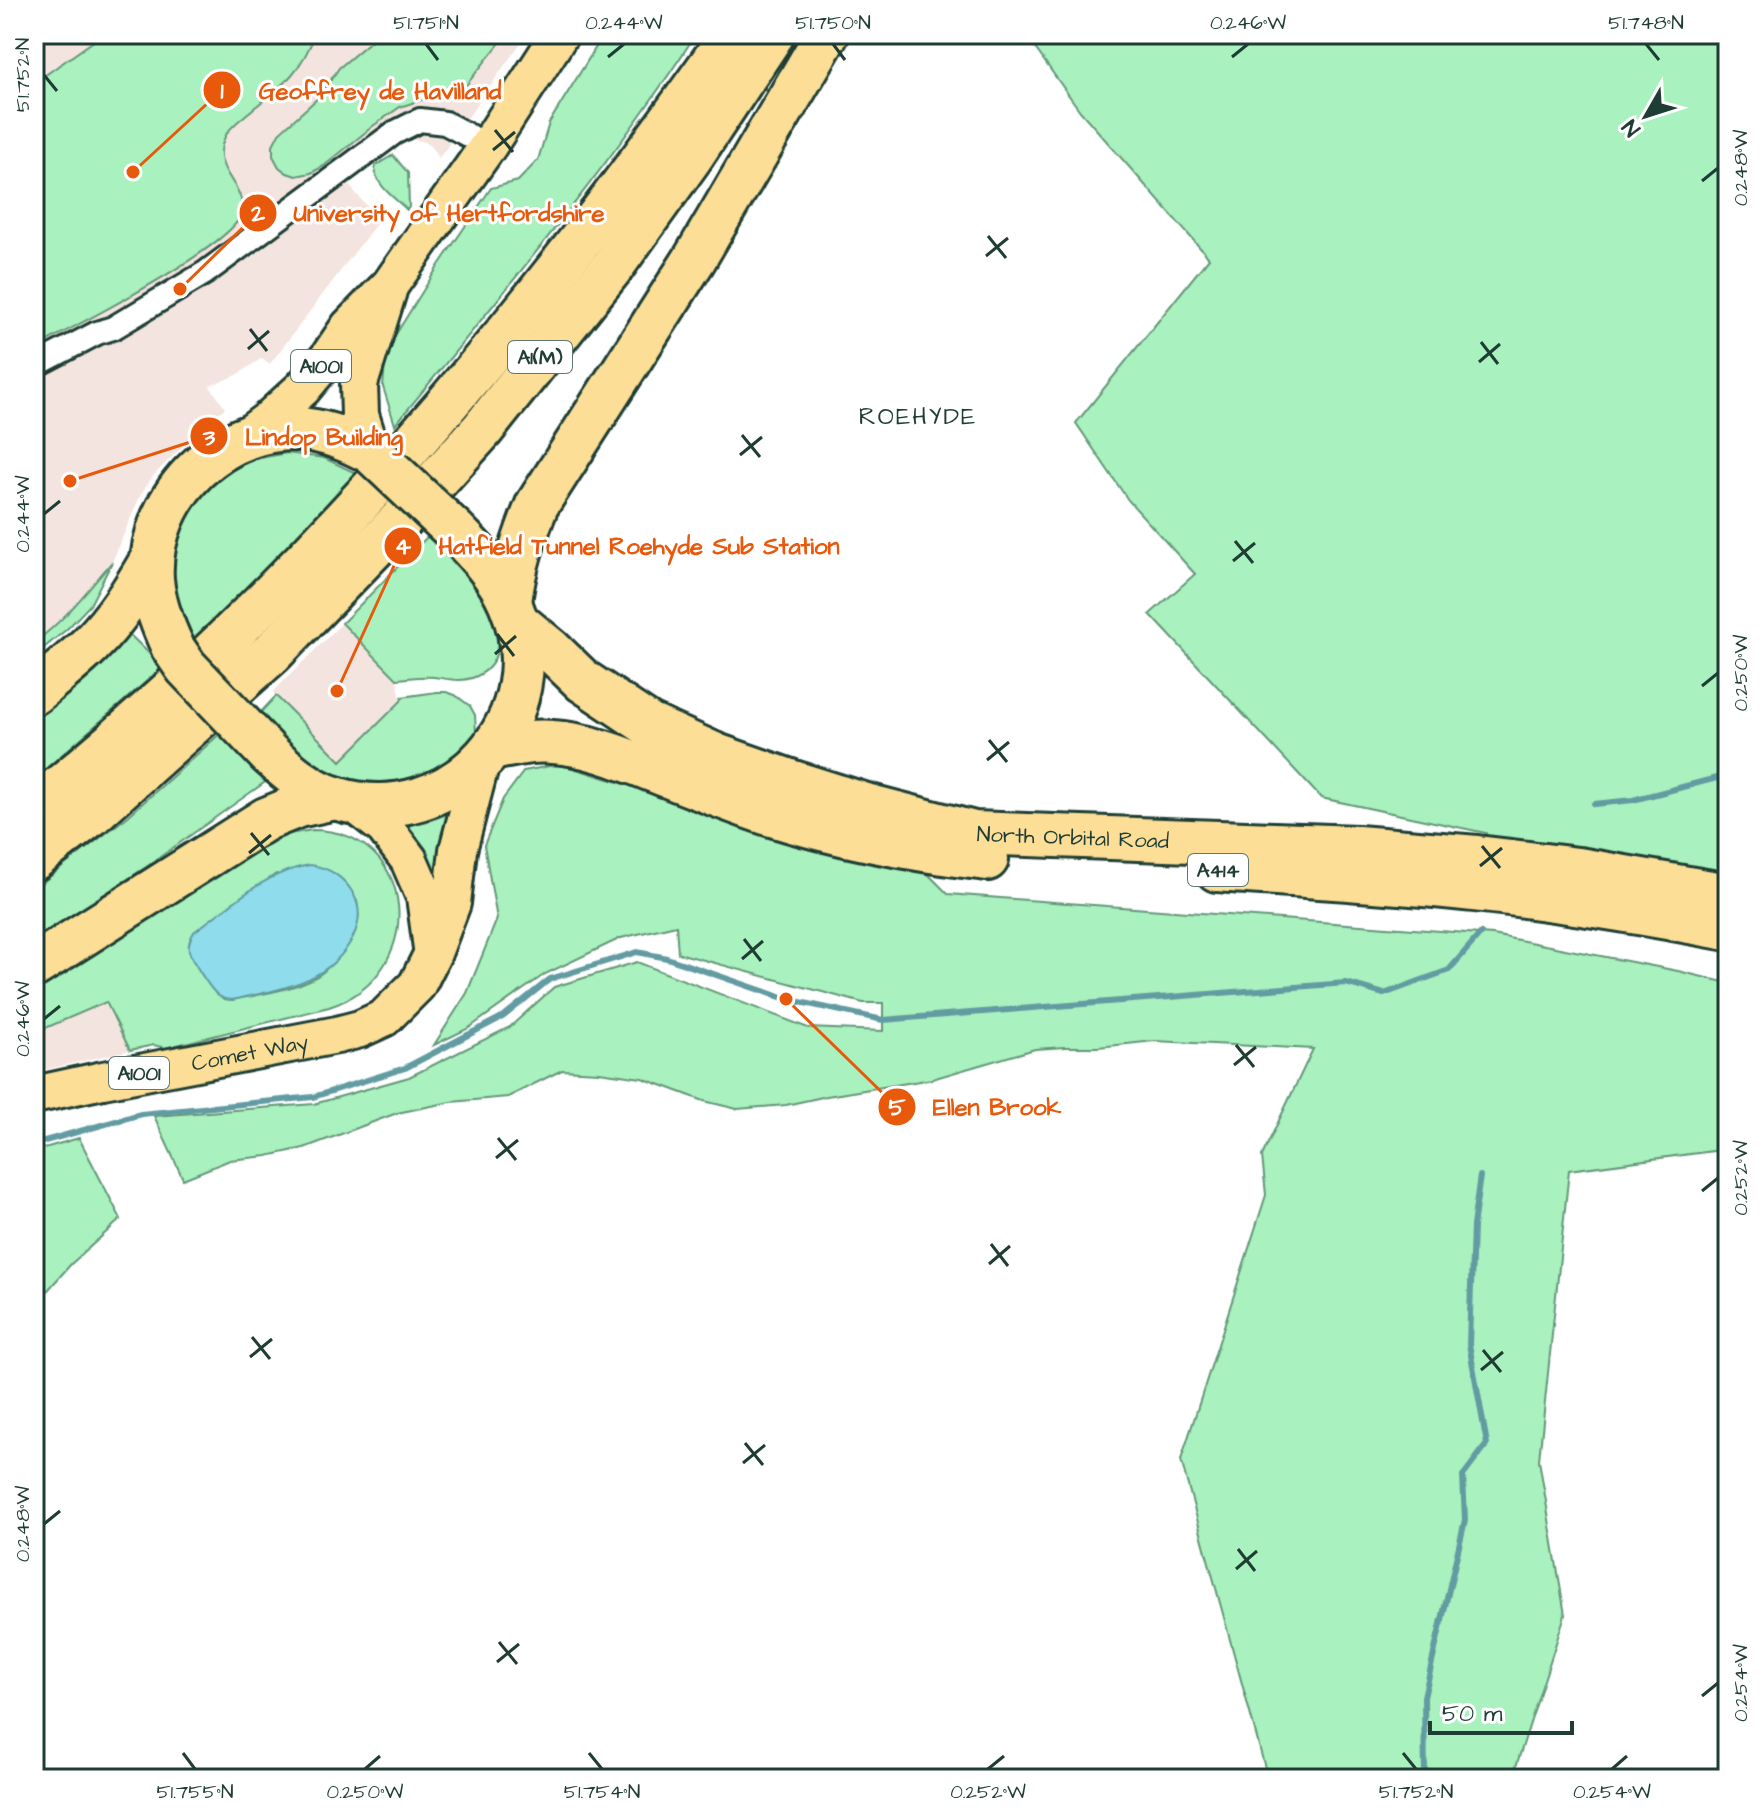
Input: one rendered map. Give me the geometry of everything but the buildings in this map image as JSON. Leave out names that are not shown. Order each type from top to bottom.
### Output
[{"type":"highway","name":"A1(M)","points":[[34,808],[99,756],[248,619],[435,419],[575,249],[665,130],[732,34]]},
{"type":"highway","name":"A1(M)","points":[[34,859],[92,814],[272,653],[397,524],[482,430],[613,266],[692,156],[773,34]]},
{"type":"highway","points":[[513,612],[514,570],[537,505],[694,260],[827,34]]},
{"type":"highway","points":[[34,966],[266,819],[298,806],[343,800],[380,804],[404,802],[434,793],[459,780],[487,755],[505,730],[514,710],[520,688],[521,644],[513,612],[501,585],[478,554],[372,453],[330,434],[308,430],[265,432],[220,450],[199,466],[181,486],[167,508],[157,533],[152,559],[154,594],[160,619],[186,667],[270,755],[304,784],[343,800]]},
{"type":"highway","points":[[34,693],[89,646],[110,623],[128,600],[152,559]]},
{"type":"highway","name":"North Orbital Road","points":[[513,612],[583,681],[649,725],[716,755],[793,782],[974,833],[1358,847],[1578,869],[1728,895]]},
{"type":"highway","name":"North Orbital Road","points":[[487,755],[522,742],[574,744],[621,757],[771,815],[848,836],[930,852],[1001,860],[1200,869],[1416,884],[1588,905],[1728,929]]},
{"type":"main road","name":"A1001","points":[[244,438],[303,388],[349,327],[390,285],[488,146],[560,34]]},
{"type":"main road","name":"A1001","points":[[372,453],[360,415],[359,384],[390,285]]},
{"type":"main road","name":"Comet Way","points":[[34,1095],[360,1029],[384,1018],[417,985],[433,953],[452,903],[458,850],[487,755]]},
{"type":"main road","points":[[343,800],[384,827],[409,860],[425,897],[433,953]]},
{"type":"street","points":[[34,366],[97,333],[113,328],[205,273],[394,133],[420,120],[445,123],[488,146]]},
{"type":"shaded area","points":[[34,34],[527,34],[439,158],[431,146],[412,139],[346,182],[379,220],[270,364],[262,358],[237,375],[210,386],[225,408],[154,475],[140,496],[112,562],[72,611],[34,643]]},
{"type":"shaded area","points":[[342,623],[397,679],[401,701],[341,761],[273,692]]},
{"type":"shaded area","points":[[106,1002],[130,1050],[40,1071],[34,1057],[34,1033]]},
{"type":"green space","points":[[129,34],[315,34],[304,58],[290,76],[227,133],[221,157],[242,202],[242,212],[233,226],[213,244],[149,285],[34,348],[34,83],[98,38],[128,38]]},
{"type":"green space","points":[[379,34],[507,34],[459,94],[430,97],[400,107],[324,166],[296,176],[287,173],[273,156],[273,145],[279,133],[319,97],[339,68]]},
{"type":"green space","points":[[604,34],[696,34],[589,185],[395,425],[383,387],[386,350],[491,188],[518,181],[538,160],[549,123]]},
{"type":"green space","points":[[1025,34],[1728,34],[1728,879],[1486,844],[1486,833],[1321,798],[1150,614],[1195,574],[1128,500],[1076,423],[1209,258],[1080,111]]},
{"type":"green space","points":[[393,155],[408,173],[407,210],[386,191],[376,173],[375,166]]},
{"type":"green space","points":[[287,453],[324,458],[358,474],[193,644],[176,611],[171,557],[182,521],[203,491],[232,468],[250,460]]},
{"type":"green space","points":[[429,535],[459,561],[491,613],[497,650],[491,665],[471,678],[397,679],[342,623]]},
{"type":"green space","points":[[112,562],[90,605],[34,656],[34,643],[66,615]]},
{"type":"green space","points":[[127,632],[163,667],[34,779],[34,711]]},
{"type":"green space","points":[[437,692],[455,695],[470,706],[475,715],[476,733],[468,750],[424,777],[373,785],[339,778],[308,763],[258,715],[276,696],[341,761],[402,697]]},
{"type":"green space","points":[[223,731],[268,780],[146,867],[34,941],[34,889],[127,817]]},
{"type":"green space","points":[[560,764],[746,827],[926,872],[948,894],[1493,935],[1728,983],[1728,1149],[1569,1170],[1539,1460],[1565,1615],[1512,1779],[1268,1779],[1181,1460],[1266,1195],[1262,1156],[1313,1049],[1155,1041],[1035,1049],[932,1079],[786,1105],[737,1109],[704,1101],[642,1078],[562,1070],[508,1097],[451,1102],[397,1113],[304,1148],[230,1160],[183,1179],[154,1116],[314,1104],[409,1077],[510,1027],[554,987],[637,962],[808,1028],[883,1031],[883,1003],[863,1003],[678,953],[676,925],[621,938],[545,974],[469,1028],[434,1045],[467,993],[497,919],[484,845],[503,799],[524,771]]},
{"type":"green space","points":[[453,812],[443,899],[402,827]]},
{"type":"green space","points":[[312,830],[347,836],[374,853],[391,877],[398,906],[396,936],[384,965],[362,990],[329,1007],[165,1048],[154,1045],[130,1050],[106,1002],[34,1033],[34,988],[289,834]],"holes":[[[276,874],[357,901],[357,926],[334,960],[314,978],[292,987],[224,999],[216,994],[189,950],[194,932]]]},
{"type":"green space","points":[[79,1138],[121,1219],[71,1264],[34,1306],[34,1151]]},
{"type":"water","points":[[310,865],[336,874],[346,883],[356,900],[359,911],[357,926],[343,953],[317,975],[284,988],[232,1000],[219,996],[202,975],[189,951],[194,932],[263,882],[278,874]]},
{"type":"waterway","points":[[1594,804],[1633,800],[1728,775]]},
{"type":"waterway","points":[[34,1144],[141,1114],[313,1097],[405,1068],[504,1016],[550,979],[637,952],[667,958],[786,999],[883,1020],[1346,983],[1384,994],[1449,970],[1481,933]]},
{"type":"waterway","points":[[1425,1779],[1424,1697],[1465,1520],[1463,1476],[1487,1444],[1469,1344],[1473,1226],[1480,1176]]},
{"type":"place","name":"Geoffrey de Havilland","points":[[133,172]]},
{"type":"place","name":"University of Hertfordshire","points":[[180,289]]},
{"type":"place","name":"Lindop Building","points":[[70,481]]},
{"type":"place","name":"Hatfield Tunnel Roehyde Sub Station","points":[[337,691]]},
{"type":"place","name":"Ellen Brook","points":[[786,999]]},
{"type":"district","name":"ROEHYDE","points":[[918,416]]}]
